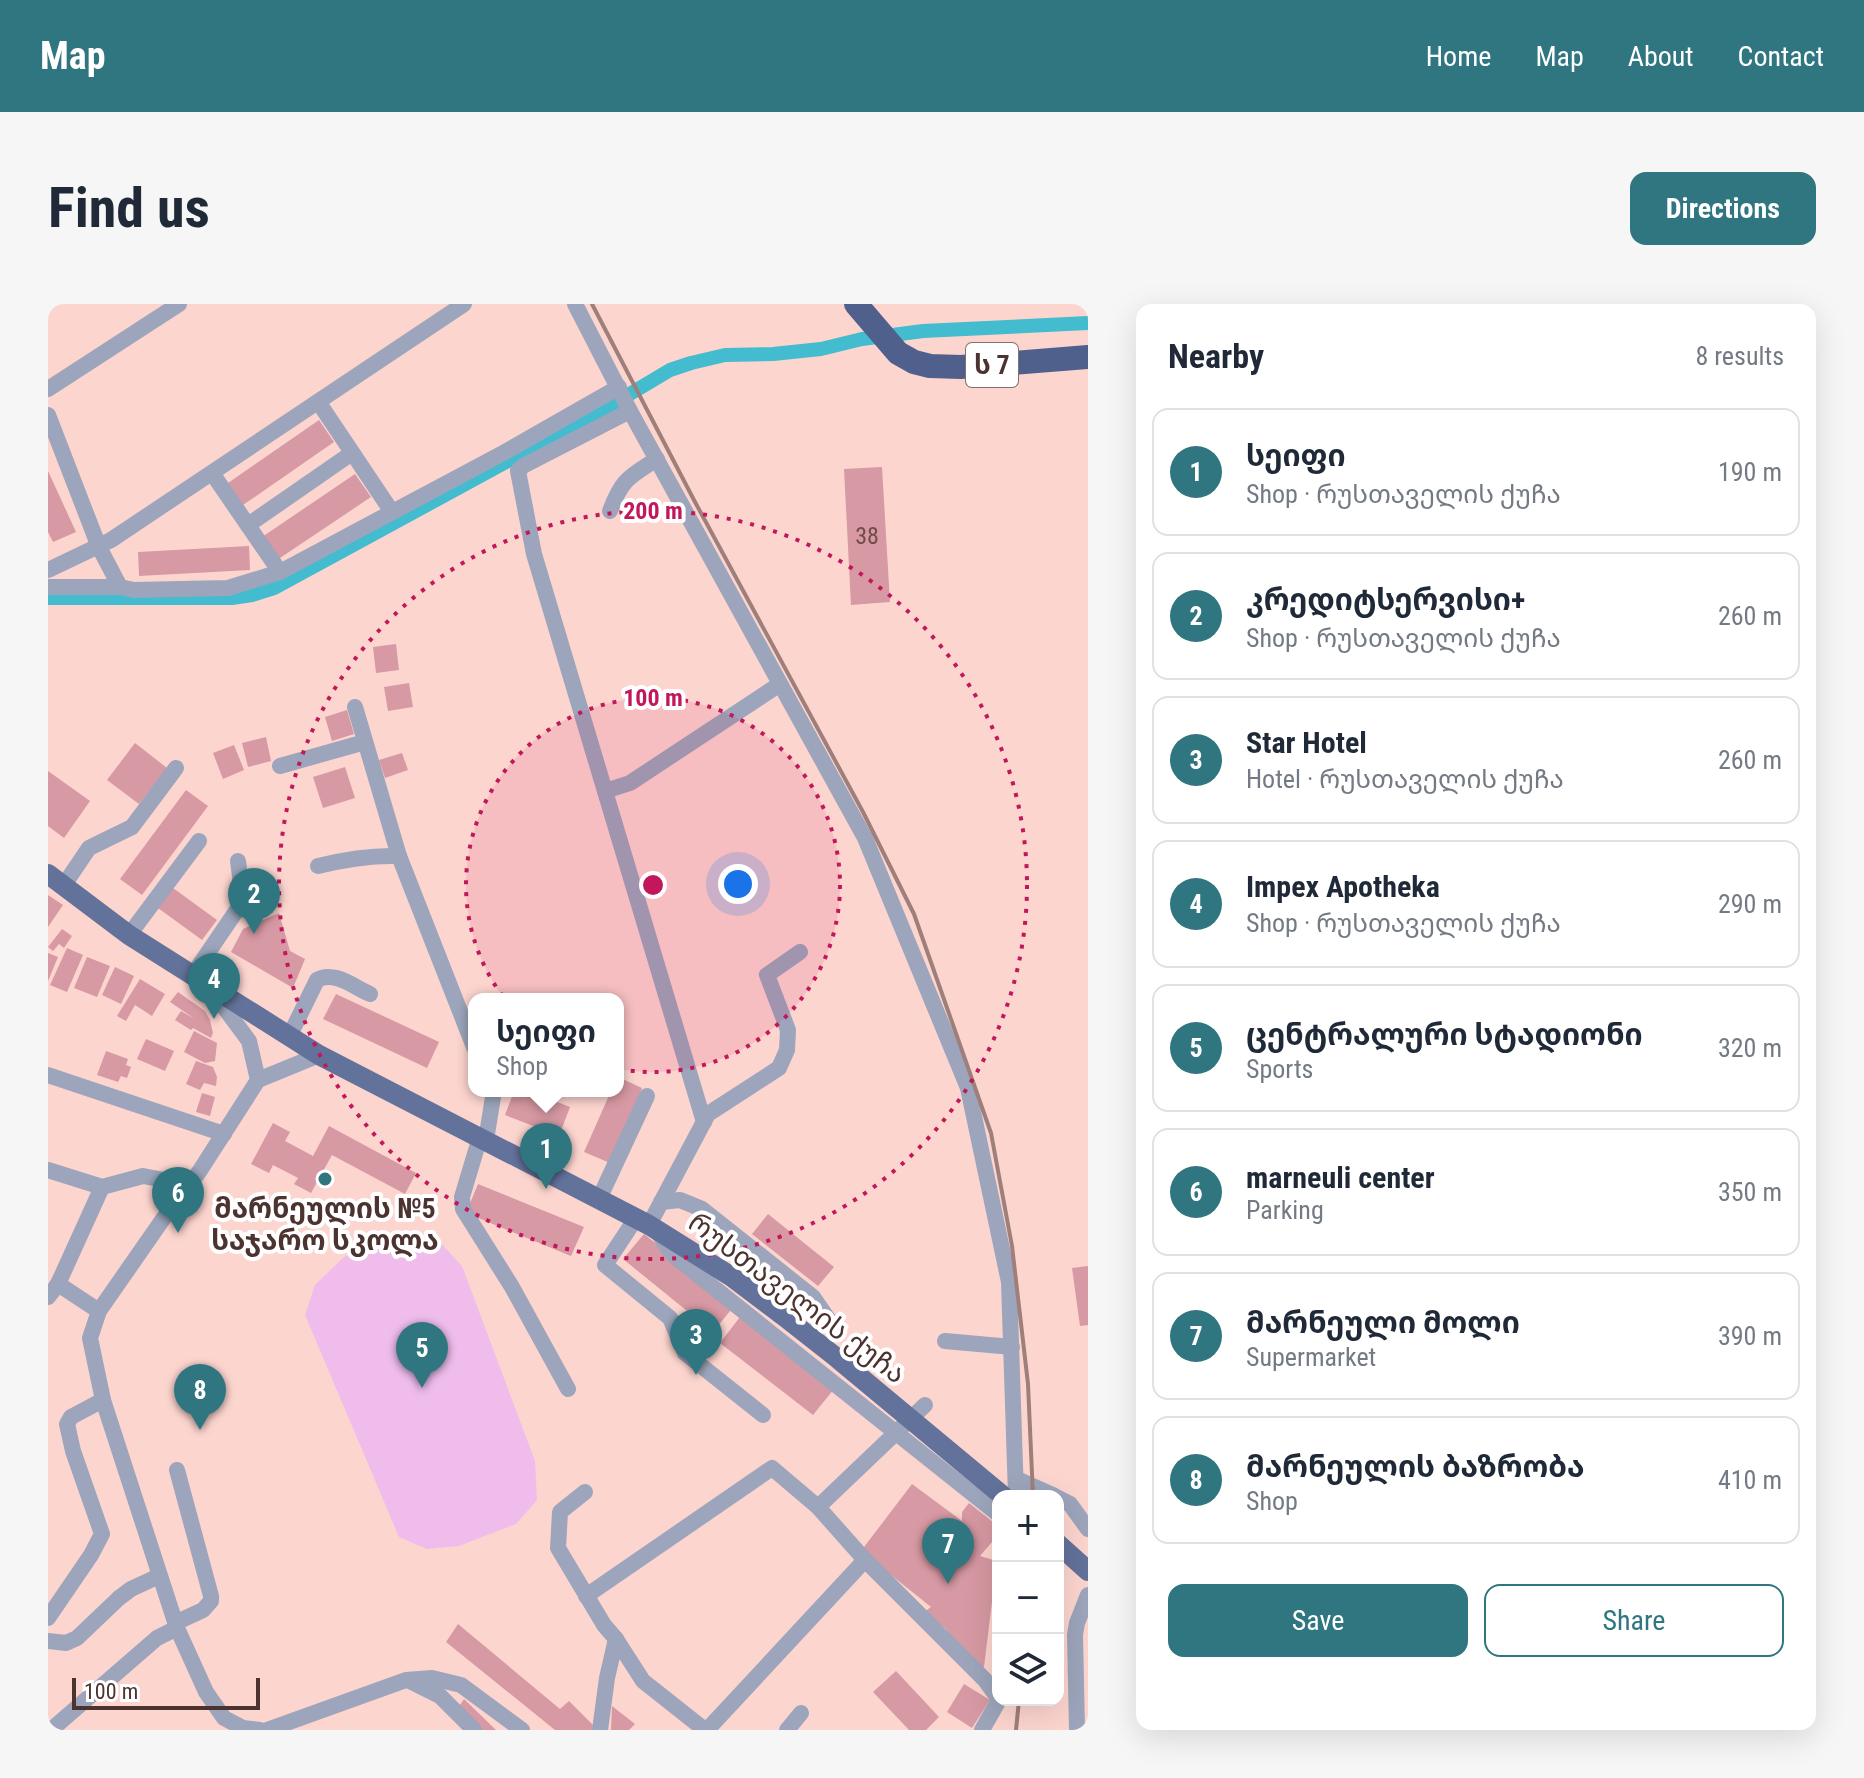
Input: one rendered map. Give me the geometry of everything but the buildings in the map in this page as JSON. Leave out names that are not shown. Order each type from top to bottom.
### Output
[{"type":"highway","name":"ს 7","points":[[859,309],[898,353],[930,366],[961,367],[1088,357]]},
{"type":"main road","name":"რუსთაველის ქუჩა","points":[[56,880],[129,935],[319,1055],[647,1224],[732,1277],[837,1358],[996,1490]]},
{"type":"main road","points":[[1064,1549],[1088,1571]]},
{"type":"street","points":[[48,389],[179,304]]},
{"type":"street","points":[[48,570],[99,547],[464,304]]},
{"type":"street","points":[[575,304],[630,411],[865,838],[968,1088],[1009,1282],[1016,1487]]},
{"type":"street","points":[[48,587],[120,587],[134,590],[228,588],[280,572],[505,452],[619,387]]},
{"type":"street","points":[[319,403],[392,512]]},
{"type":"street","points":[[630,411],[518,471],[534,554],[704,1122]]},
{"type":"street","points":[[48,415],[99,547],[120,587]]},
{"type":"street","points":[[248,525],[352,453]]},
{"type":"street","points":[[610,511],[618,489],[657,459]]},
{"type":"street","points":[[212,473],[280,572]]},
{"type":"street","points":[[605,791],[630,783],[780,684]]},
{"type":"street","points":[[355,707],[399,856],[468,1032]]},
{"type":"street","points":[[280,766],[365,742]]},
{"type":"street","points":[[56,880],[89,848],[132,827],[176,768]]},
{"type":"street","points":[[129,935],[199,841]]},
{"type":"street","points":[[318,866],[369,855],[399,856]]},
{"type":"street","points":[[238,861],[241,904],[200,981],[249,1041],[258,1080]]},
{"type":"street","points":[[763,1415],[685,1353],[670,1318],[605,1265],[647,1224],[708,1114],[779,1068],[787,1050],[788,1030],[767,975],[800,952]]},
{"type":"street","points":[[289,1037],[317,980],[324,976],[331,976],[370,994]]},
{"type":"street","points":[[249,1729],[224,1718],[206,1692],[176,1626],[103,1400],[90,1338],[99,1311],[145,1243],[190,1185],[258,1080],[319,1055]]},
{"type":"street","points":[[48,1075],[224,1134]]},
{"type":"street","points":[[599,1199],[647,1096]]},
{"type":"street","points":[[493,1097],[483,1138],[462,1197],[463,1209],[512,1287],[568,1389]]},
{"type":"street","points":[[48,1170],[102,1187],[143,1176],[190,1185]]},
{"type":"street","points":[[99,1311],[53,1290],[102,1187]]},
{"type":"street","points":[[661,1202],[680,1200],[702,1209],[813,1297],[833,1326]]},
{"type":"street","points":[[647,1224],[678,1259],[992,1509]]},
{"type":"street","points":[[945,1341],[1012,1347]]},
{"type":"street","points":[[48,1618],[102,1534],[73,1451],[67,1424],[71,1417],[103,1400]]},
{"type":"street","points":[[818,1507],[925,1405]]},
{"type":"street","points":[[586,1596],[772,1468],[818,1507],[865,1560],[992,1690]]},
{"type":"street","points":[[51,1730],[157,1638],[203,1610],[211,1601],[177,1470]]},
{"type":"street","points":[[585,1492],[560,1512],[558,1548],[604,1625],[643,1681],[706,1730],[865,1560]]},
{"type":"street","points":[[1064,1501],[1070,1504],[1088,1529]]},
{"type":"street","points":[[48,1641],[70,1642],[77,1638],[119,1598],[159,1576]]},
{"type":"street","points":[[1077,1730],[1075,1635],[1088,1595]]},
{"type":"street","points":[[600,1730],[616,1639]]},
{"type":"street","points":[[267,1730],[406,1680],[432,1678],[461,1685],[522,1730]]},
{"type":"street","points":[[406,1680],[440,1696],[474,1730]]},
{"type":"street","points":[[982,1730],[995,1706]]},
{"type":"street","points":[[995,1730],[998,1706]]},
{"type":"street","points":[[787,1730],[801,1713]]},
{"type":"shaded area","points":[[393,1239],[437,1239],[462,1266],[535,1461],[537,1500],[516,1524],[459,1546],[427,1549],[399,1537],[305,1315],[315,1285],[344,1257]]},
{"type":"waterway","points":[[48,598],[232,598],[274,588],[670,370],[691,363],[725,355],[821,349],[862,339],[923,331],[1088,323]]},
{"type":"railway","points":[[592,304],[863,812],[914,914],[991,1133],[1012,1246],[1028,1384],[1033,1490]]},
{"type":"railway","points":[[1016,1730],[1018,1706]]},
{"type":"place","name":"კრედიტსერვისი+","points":[[254,934]]},
{"type":"place","name":"Impex Apotheka","points":[[214,1019]]},
{"type":"place","name":"მარნეულის №5 საჯარო სკოლა","points":[[325,1179]]},
{"type":"place","name":"სეიფი","points":[[546,1189]]},
{"type":"place","name":"marneuli center","points":[[178,1233]]},
{"type":"place","name":"Star Hotel","points":[[696,1375]]},
{"type":"place","name":"ცენტრალური სტადიონი","points":[[422,1388]]},
{"type":"place","name":"მარნეულის ბაზრობა","points":[[200,1430]]},
{"type":"place","name":"მარნეული მოლი","points":[[948,1584]]}]
